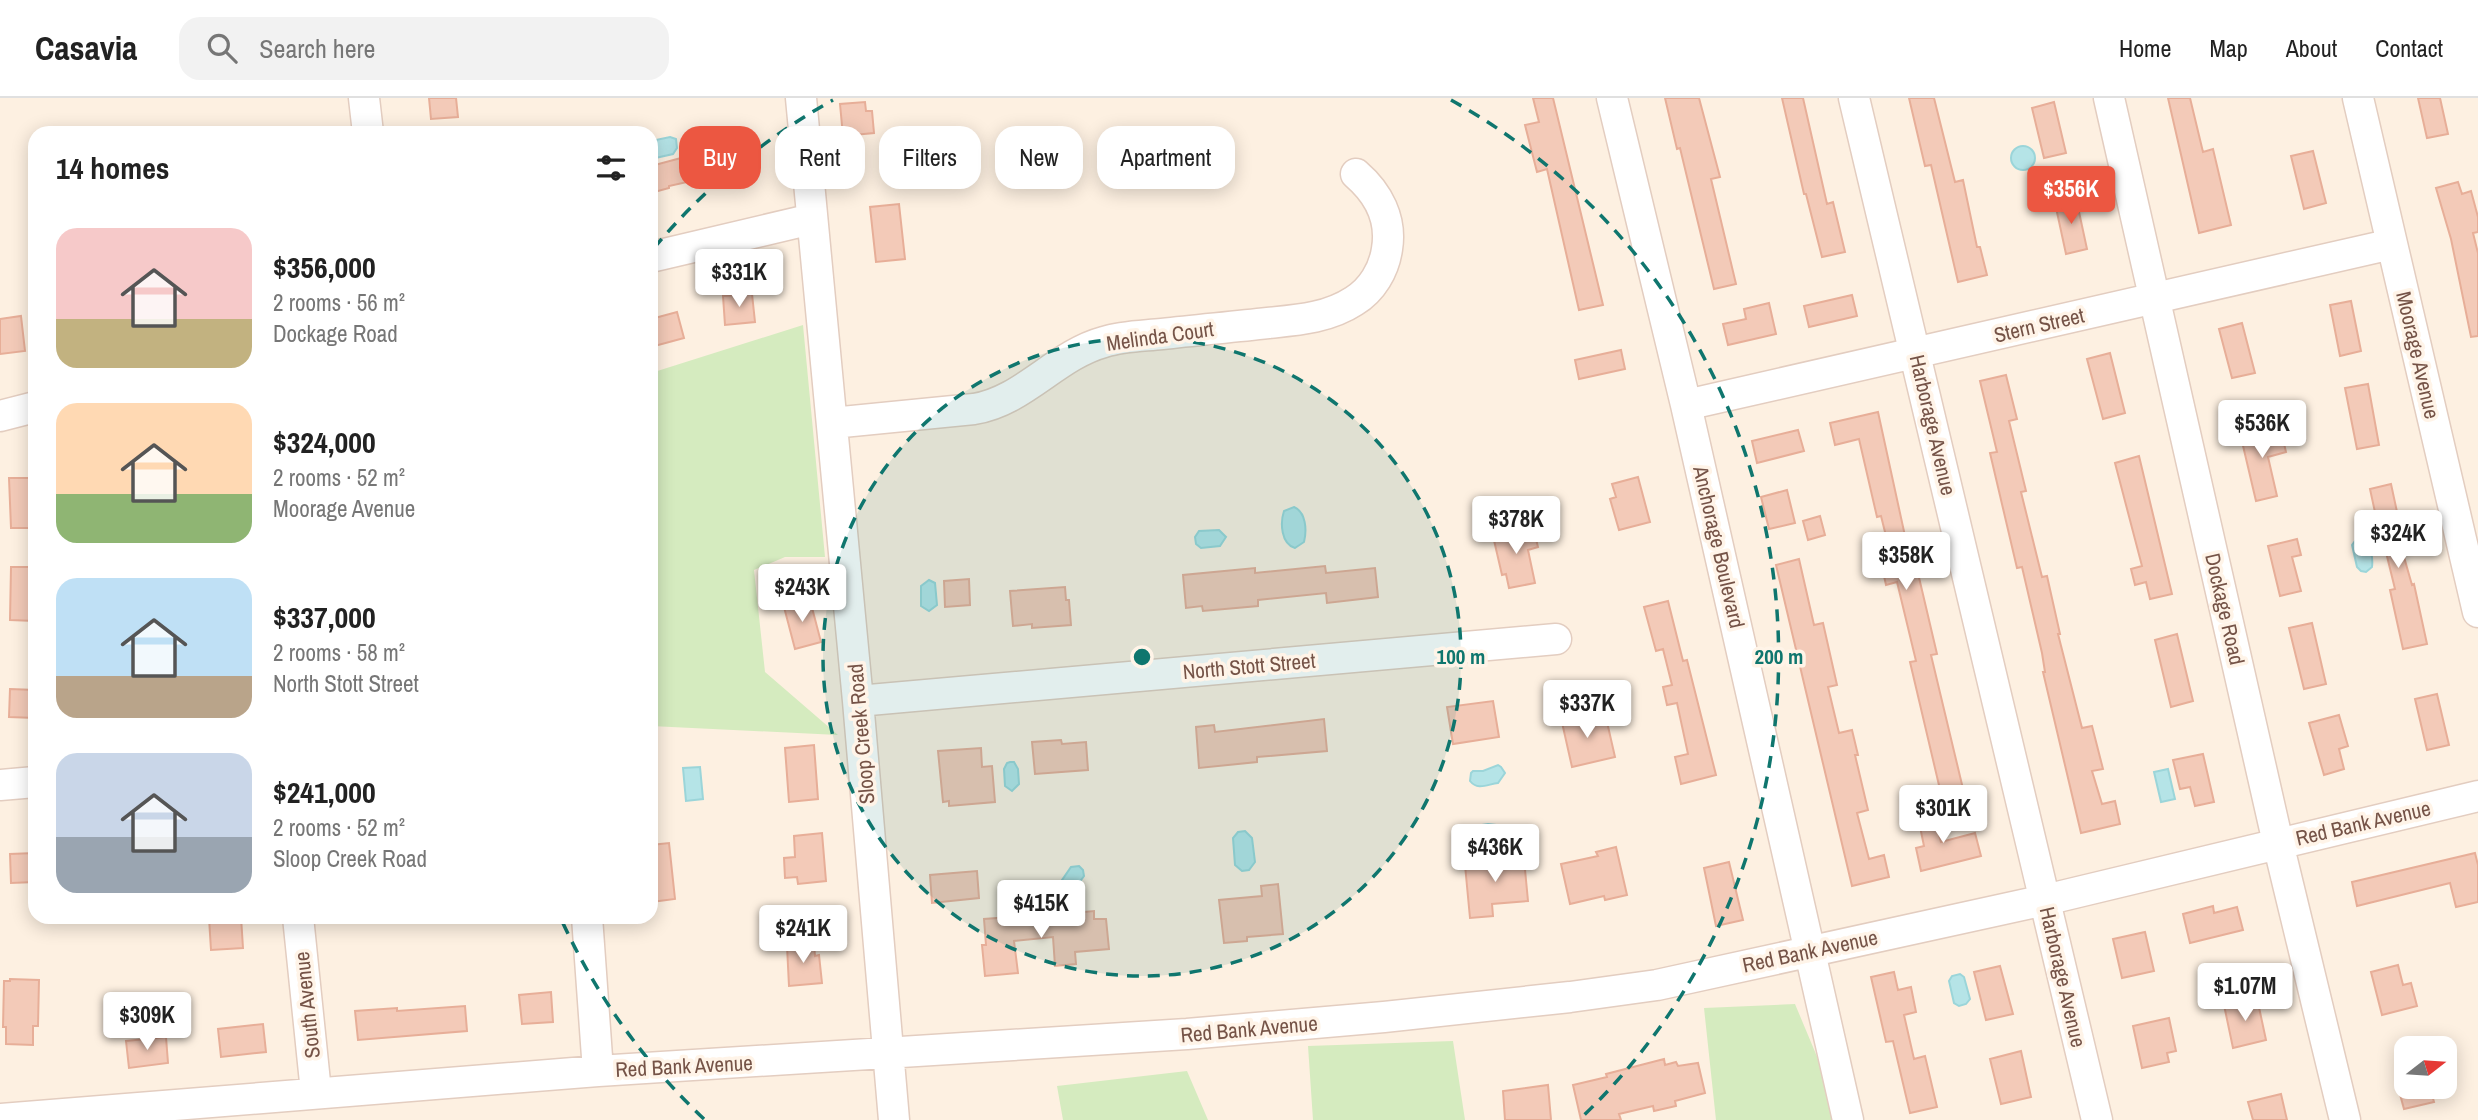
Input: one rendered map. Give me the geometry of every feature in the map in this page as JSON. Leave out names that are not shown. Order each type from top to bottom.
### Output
[{"type":"street","points":[[364,98],[367,126]]},
{"type":"street","name":"Sloop Creek Road","points":[[801,98],[858,701],[894,1120]]},
{"type":"street","name":"Anchorage Boulevard","points":[[1612,98],[1686,405],[1849,1120]]},
{"type":"street","name":"Harborage Avenue","points":[[1854,98],[2097,1120]]},
{"type":"street","name":"Dockage Road","points":[[2109,98],[2278,843],[2345,1120]]},
{"type":"street","name":"Moorage Avenue","points":[[2358,98],[2478,612]]},
{"type":"street","name":"Melinda Court","points":[[832,423],[974,410],[995,405],[1018,393],[1072,355],[1105,341],[1307,319],[1342,308],[1369,289],[1384,263],[1388,246],[1388,229],[1378,198],[1356,174]]},
{"type":"street","points":[[658,255],[812,219]]},
{"type":"street","name":"Stern Street","points":[[1686,405],[2392,244]]},
{"type":"street","points":[[0,416],[28,409]]},
{"type":"street","name":"North Stott Street","points":[[858,701],[1556,639]]},
{"type":"street","points":[[0,785],[28,783]]},
{"type":"street","name":"Red Bank Avenue","points":[[0,1119],[598,1071],[1187,1034],[1570,997],[1657,985],[2045,900],[2478,796]]},
{"type":"street","name":"South Avenue","points":[[299,924],[316,1092]]},
{"type":"street","points":[[588,924],[598,1071]]},
{"type":"green space","points":[[803,325],[825,557],[785,557],[754,570],[765,672],[838,735],[658,726],[658,371]]},
{"type":"green space","points":[[1795,1004],[1818,1059],[1832,1120],[1716,1120],[1704,1008]]},
{"type":"green space","points":[[1453,1041],[1465,1120],[1313,1120],[1308,1046]]},
{"type":"green space","points":[[1187,1071],[1208,1120],[1063,1120],[1057,1086]]},
{"type":"water","points":[[670,137],[676,139],[677,148],[673,154],[658,157],[658,140]]},
{"type":"water","points":[[2023,146],[2031,150],[2035,158],[2031,166],[2023,170],[2015,166],[2011,158],[2015,150]]},
{"type":"water","points":[[1294,507],[1301,513],[1305,527],[1304,542],[1295,548],[1284,538],[1282,527],[1284,511]]},
{"type":"water","points":[[1219,530],[1226,537],[1220,546],[1201,548],[1196,544],[1195,537],[1199,531]]},
{"type":"water","points":[[2358,537],[2367,539],[2371,549],[2372,567],[2366,572],[2357,567],[2352,545]]},
{"type":"water","points":[[929,580],[935,583],[937,605],[929,611],[921,606],[921,586]]},
{"type":"water","points":[[1010,762],[1014,762],[1018,769],[1019,784],[1012,791],[1005,786],[1004,769]]},
{"type":"water","points":[[1498,765],[1505,773],[1498,783],[1480,786],[1470,781],[1473,771],[1483,771]]},
{"type":"water","points":[[700,767],[703,799],[686,801],[683,768]]},
{"type":"water","points":[[2168,769],[2175,799],[2161,802],[2154,772]]},
{"type":"water","points":[[1488,824],[1502,829],[1500,840],[1487,839],[1475,845],[1468,840],[1469,831],[1476,826]]},
{"type":"water","points":[[1245,831],[1252,838],[1255,862],[1249,870],[1242,871],[1235,865],[1233,838],[1238,832]]},
{"type":"water","points":[[1079,866],[1084,876],[1073,891],[1073,898],[1068,902],[1059,902],[1056,898],[1058,886],[1071,867]]},
{"type":"water","points":[[1960,974],[1964,977],[1970,999],[1959,1006],[1954,1003],[1949,981],[1952,976]]},
{"type":"water","points":[[2233,986],[2238,988],[2240,994],[2237,999],[2211,1005],[2208,1002],[2208,991]]},
{"type":"building","points":[[429,98],[456,98],[458,117],[431,119]]},
{"type":"building","points":[[1533,98],[1553,98],[1603,305],[1579,310],[1547,169],[1537,172],[1525,125],[1539,122]]},
{"type":"building","points":[[1665,98],[1699,98],[1720,177],[1711,179],[1736,284],[1714,289],[1680,148],[1677,149]]},
{"type":"building","points":[[1782,98],[1803,98],[1827,204],[1833,202],[1845,252],[1822,257]]},
{"type":"building","points":[[1909,98],[1934,98],[1955,182],[1963,180],[1977,247],[1980,247],[1987,275],[1958,282],[1931,165],[1925,166]]},
{"type":"building","points":[[2168,98],[2190,98],[2203,152],[2213,149],[2231,225],[2199,233]]},
{"type":"building","points":[[2418,98],[2440,98],[2448,134],[2427,138]]},
{"type":"building","points":[[865,102],[866,111],[872,111],[874,133],[865,134],[865,126],[842,126],[840,104]]},
{"type":"building","points":[[2054,102],[2066,153],[2044,158],[2032,108]]},
{"type":"building","points":[[2313,151],[2326,203],[2304,209],[2291,156]]},
{"type":"building","points":[[679,158],[679,184],[658,191],[658,164]]},
{"type":"building","points":[[2458,182],[2462,194],[2471,191],[2478,217],[2478,232],[2473,233],[2478,253],[2478,336],[2471,337],[2451,239],[2436,188]]},
{"type":"building","points":[[2076,198],[2087,249],[2066,254],[2055,203]]},
{"type":"building","points":[[899,204],[905,259],[876,262],[870,207]]},
{"type":"building","points":[[752,294],[755,322],[725,325],[723,296]]},
{"type":"building","points":[[1852,295],[1857,316],[1809,327],[1804,306]]},
{"type":"building","points":[[2351,301],[2361,351],[2340,356],[2330,305]]},
{"type":"building","points":[[1769,303],[1776,334],[1728,345],[1723,324],[1746,319],[1744,309]]},
{"type":"building","points":[[677,312],[684,338],[658,345],[658,317]]},
{"type":"building","points":[[21,316],[25,351],[0,354],[0,319]]},
{"type":"building","points":[[2242,323],[2255,373],[2232,378],[2219,329]]},
{"type":"building","points":[[1621,350],[1625,369],[1579,379],[1575,360]]},
{"type":"building","points":[[2110,353],[2125,413],[2103,419],[2087,359]]},
{"type":"building","points":[[2006,375],[2017,419],[2009,421],[2026,491],[2021,492],[2042,577],[2047,576],[2058,634],[2082,728],[2092,726],[2103,769],[2092,771],[2102,804],[2115,801],[2120,824],[2081,833],[2043,672],[2042,653],[2022,567],[2017,568],[1990,453],[1997,452],[1980,381]]},
{"type":"building","points":[[2368,384],[2379,445],[2357,449],[2345,388]]},
{"type":"building","points":[[1878,412],[1905,536],[1909,535],[1937,654],[1931,655],[1964,793],[1942,798],[1910,662],[1916,661],[1897,582],[1886,585],[1880,558],[1891,556],[1881,516],[1877,517],[1859,439],[1835,445],[1830,423]]},
{"type":"building","points":[[2262,428],[2263,435],[2281,431],[2286,452],[2268,457],[2277,496],[2256,501],[2240,433]]},
{"type":"building","points":[[1798,430],[1804,451],[1757,463],[1752,441]]},
{"type":"building","points":[[2139,456],[2172,594],[2150,599],[2146,582],[2135,585],[2131,569],[2142,566],[2115,463]]},
{"type":"building","points":[[1638,477],[1650,522],[1619,530],[1610,499],[1616,497],[1612,484]]},
{"type":"building","points":[[9,478],[28,478],[28,528],[11,528]]},
{"type":"building","points":[[2391,484],[2402,535],[2398,536],[2412,585],[2414,584],[2427,644],[2403,649],[2390,590],[2395,589],[2370,489]]},
{"type":"building","points":[[1787,490],[1795,523],[1769,529],[1761,497]]},
{"type":"building","points":[[1820,516],[1825,535],[1808,540],[1803,521]]},
{"type":"building","points":[[1533,527],[1538,547],[1528,550],[1535,583],[1509,588],[1506,574],[1502,575],[1493,536]]},
{"type":"building","points":[[2297,539],[2301,555],[2292,557],[2301,591],[2280,596],[2268,546]]},
{"type":"building","points":[[1799,559],[1814,625],[1823,623],[1837,685],[1828,687],[1839,733],[1852,730],[1858,755],[1855,755],[1868,810],[1857,813],[1869,859],[1884,855],[1889,877],[1852,886],[1776,565]]},
{"type":"building","points":[[1325,566],[1326,573],[1375,568],[1378,597],[1327,603],[1326,593],[1258,600],[1258,606],[1203,611],[1202,606],[1186,608],[1183,575],[1255,568],[1255,573]]},
{"type":"building","points":[[11,567],[28,567],[28,621],[10,620]]},
{"type":"building","points":[[969,579],[970,605],[945,607],[944,581]]},
{"type":"building","points":[[1065,587],[1071,625],[1032,628],[1032,624],[1013,626],[1010,591]]},
{"type":"building","points":[[810,600],[821,642],[795,649],[784,607]]},
{"type":"building","points":[[1668,601],[1683,661],[1687,660],[1716,775],[1681,784],[1675,757],[1688,754],[1677,703],[1667,705],[1663,687],[1672,685],[1663,649],[1656,651],[1644,607]]},
{"type":"building","points":[[2312,623],[2326,684],[2304,689],[2289,628]]},
{"type":"building","points":[[2177,634],[2193,701],[2171,707],[2155,640]]},
{"type":"building","points":[[10,689],[28,690],[28,718],[9,717]]},
{"type":"building","points":[[2437,694],[2449,745],[2427,750],[2415,699]]},
{"type":"building","points":[[1493,701],[1499,737],[1453,744],[1447,707]]},
{"type":"building","points":[[1582,713],[1584,722],[1595,719],[1596,725],[1607,722],[1615,757],[1572,767],[1561,718]]},
{"type":"building","points":[[2339,715],[2348,746],[2339,749],[2344,769],[2324,775],[2309,723]]},
{"type":"building","points":[[1324,719],[1327,751],[1257,757],[1257,762],[1199,768],[1196,727],[1214,725],[1215,732]]},
{"type":"building","points":[[1061,740],[1062,744],[1086,742],[1088,770],[1035,774],[1032,742]]},
{"type":"building","points":[[814,745],[818,799],[789,802],[785,748]]},
{"type":"building","points":[[981,748],[982,767],[992,766],[995,802],[949,806],[949,801],[943,802],[938,751]]},
{"type":"building","points":[[2203,754],[2214,802],[2195,806],[2190,787],[2180,789],[2173,760]]},
{"type":"building","points":[[1932,809],[1941,842],[1975,833],[1981,856],[1921,871],[1916,848],[1924,846],[1917,812]]},
{"type":"building","points":[[822,833],[826,881],[798,884],[797,877],[785,878],[784,858],[795,857],[794,836]]},
{"type":"building","points":[[669,843],[675,899],[658,901],[658,844]]},
{"type":"building","points":[[1616,847],[1627,895],[1605,900],[1604,896],[1570,904],[1561,864],[1598,856],[1596,852]]},
{"type":"building","points":[[1511,851],[1512,860],[1524,859],[1528,901],[1492,904],[1493,916],[1470,918],[1465,865],[1492,862],[1491,853]]},
{"type":"building","points":[[28,853],[28,882],[11,883],[10,854]]},
{"type":"building","points":[[2475,853],[2478,865],[2478,902],[2456,907],[2450,883],[2357,906],[2352,882]]},
{"type":"building","points":[[1729,862],[1743,920],[1716,926],[1704,868]]},
{"type":"building","points":[[977,871],[979,898],[932,903],[930,875]]},
{"type":"building","points":[[1278,884],[1283,934],[1247,937],[1247,941],[1224,943],[1219,900],[1262,896],[1261,886]]},
{"type":"building","points":[[2213,906],[2214,913],[2237,907],[2243,930],[2190,943],[2183,914]]},
{"type":"building","points":[[1094,911],[1094,919],[1106,919],[1109,949],[1075,952],[1076,964],[1055,966],[1053,937],[1014,941],[1018,973],[985,976],[982,945],[986,945],[984,919],[1025,916],[1025,923],[1063,921],[1062,917],[1073,916],[1073,913]]},
{"type":"building","points":[[209,924],[241,924],[243,948],[211,950]]},
{"type":"building","points":[[2145,932],[2154,971],[2122,978],[2113,939]]},
{"type":"building","points":[[814,944],[815,956],[819,955],[822,983],[789,986],[787,946]]},
{"type":"building","points":[[2398,965],[2403,985],[2411,983],[2417,1006],[2382,1015],[2371,972]]},
{"type":"building","points":[[2000,966],[2013,1014],[1986,1020],[1974,972]]},
{"type":"building","points":[[1894,972],[1898,990],[1911,987],[1916,1012],[1904,1015],[1914,1059],[1925,1056],[1937,1107],[1910,1113],[1893,1041],[1886,1042],[1871,977]]},
{"type":"building","points":[[39,980],[38,1026],[33,1026],[33,1045],[6,1044],[6,1027],[3,1027],[4,981]]},
{"type":"building","points":[[551,992],[553,1022],[522,1024],[519,995]]},
{"type":"building","points":[[2257,998],[2266,1040],[2233,1048],[2224,1005]]},
{"type":"building","points":[[465,1006],[467,1031],[358,1040],[355,1011]]},
{"type":"building","points":[[2169,1018],[2176,1051],[2167,1053],[2169,1062],[2142,1068],[2133,1026]]},
{"type":"building","points":[[263,1024],[266,1052],[221,1057],[218,1029]]},
{"type":"building","points":[[166,1037],[168,1063],[129,1068],[126,1041]]},
{"type":"building","points":[[2021,1051],[2031,1097],[2001,1104],[1990,1059]]},
{"type":"building","points":[[1664,1059],[1665,1065],[1676,1062],[1678,1066],[1698,1063],[1705,1093],[1675,1101],[1676,1106],[1654,1111],[1653,1106],[1619,1114],[1621,1120],[1581,1120],[1573,1085]]},
{"type":"building","points":[[1548,1085],[1551,1120],[1505,1120],[1503,1091]]},
{"type":"building","points":[[2281,1094],[2287,1120],[2253,1120],[2248,1102]]},
{"type":"building","points":[[2401,1099],[2433,1099],[2434,1102],[2404,1109]]}]
